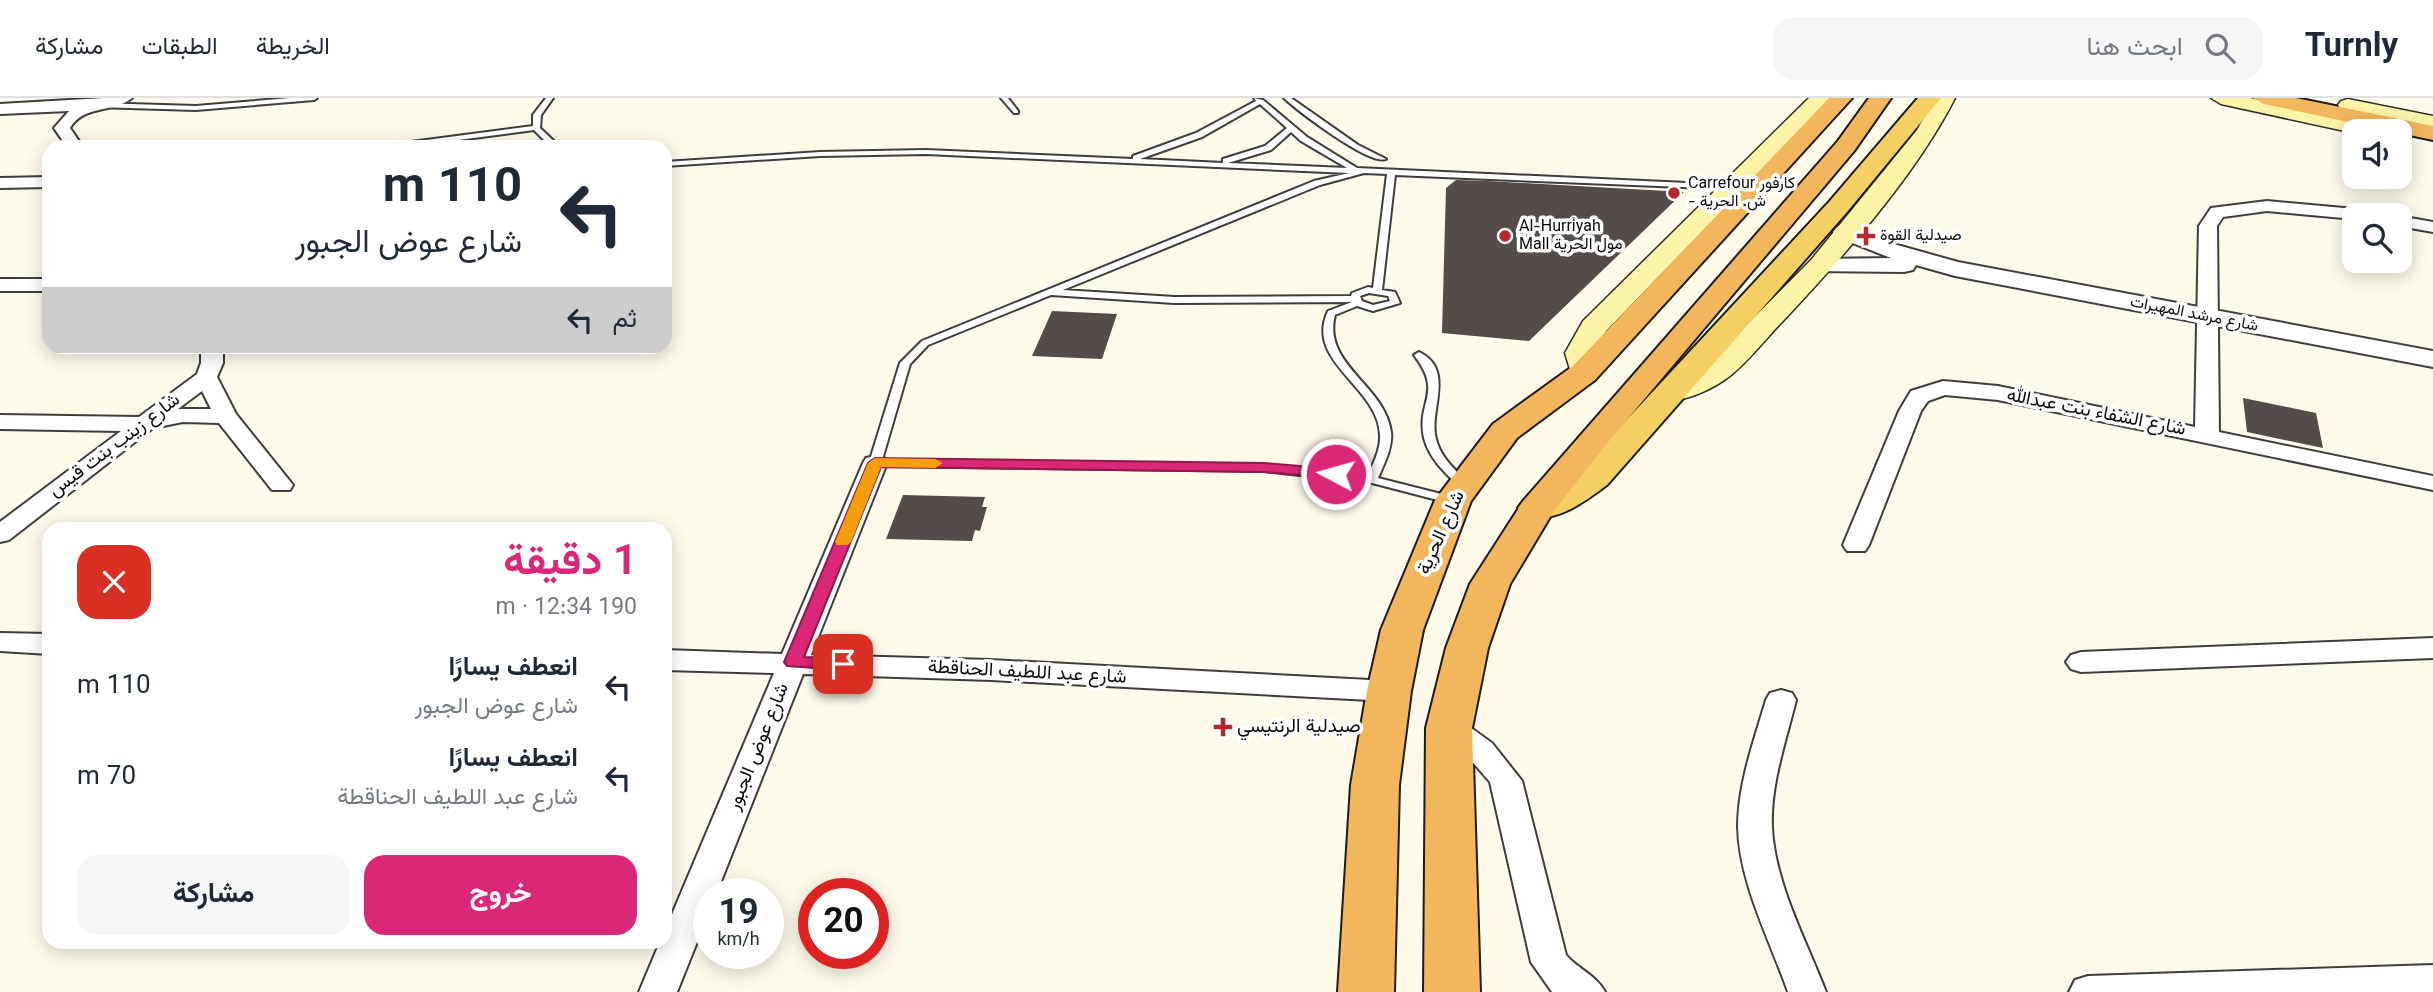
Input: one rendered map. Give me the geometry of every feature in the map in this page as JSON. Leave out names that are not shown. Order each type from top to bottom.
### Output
[{"type":"highway","name":"شارع الحرية","points":[[1366,992],[1375,785],[1389,691],[1402,630],[1458,492],[1505,431],[1584,373],[1841,98]]},
{"type":"highway","points":[[1452,992],[1449,728],[1467,648],[1490,584],[1537,508],[1597,434],[1846,146],[1880,98]]},
{"type":"highway","points":[[2264,98],[2433,133]]},
{"type":"highway","points":[[2291,98],[2433,125]]},
{"type":"main road","points":[[1584,373],[1580,353],[1587,334],[1821,98]]},
{"type":"main road","points":[[1537,508],[1568,497],[1586,484],[1674,392],[1930,98]]},
{"type":"main road","points":[[1674,392],[1720,369],[1820,266],[1927,132],[1945,98]]},
{"type":"main road","points":[[2221,98],[2342,124]]},
{"type":"main road","points":[[2315,98],[2433,125]]},
{"type":"main road","points":[[2412,138],[2433,142]]},
{"type":"street","points":[[70,140],[62,128],[74,114],[125,98]]},
{"type":"street","points":[[0,109],[96,105]]},
{"type":"street","points":[[0,183],[42,182]]},
{"type":"street","points":[[2207,435],[2208,226],[2217,212],[2267,206],[2342,213]]},
{"type":"street","points":[[2412,223],[2433,227]]},
{"type":"street","name":"شارع مرشد المهيرات","points":[[1845,232],[1875,246],[1955,269],[2433,359]]},
{"type":"street","name":"شارع مرشد المهيرات","points":[[1820,266],[1877,264],[1955,269]]},
{"type":"street","points":[[0,285],[42,285]]},
{"type":"street","points":[[212,354],[212,363],[206,377],[226,416],[281,485]]},
{"type":"street","name":"شارع زينب بنت قيس","points":[[0,534],[206,377]]},
{"type":"street","name":"شارع الشفاء بنت عبدالله","points":[[1856,545],[1910,411],[1919,396],[1928,390],[1942,388],[1998,393],[2433,483]]},
{"type":"street","points":[[0,422],[142,424],[183,415],[226,416]]},
{"type":"street","name":"شارع عوض الجبور","points":[[658,992],[875,463]]},
{"type":"street","points":[[0,642],[42,644]]},
{"type":"street","points":[[2081,662],[2433,648]]},
{"type":"street","name":"شارع عبد اللطيف الحناقطة","points":[[672,660],[793,662],[1389,691]]},
{"type":"street","points":[[1781,700],[1756,798],[1755,831],[1760,856],[1807,992]]},
{"type":"street","points":[[1449,728],[1481,747],[1496,764],[1506,782],[1549,962],[1566,981],[1586,992]]},
{"type":"street","points":[[2088,992],[2433,981]]},
{"type":"lane","points":[[96,105],[197,108],[314,98]]},
{"type":"lane","points":[[546,140],[536,128],[537,115],[550,98]]},
{"type":"lane","points":[[1004,98],[1016,112]]},
{"type":"lane","points":[[1287,98],[1355,147],[1382,159]]},
{"type":"lane","points":[[1126,161],[1199,135],[1259,100],[1319,150],[1361,172]]},
{"type":"lane","points":[[443,140],[536,128]]},
{"type":"lane","points":[[1201,165],[1255,154],[1279,142],[1291,128]]},
{"type":"lane","points":[[672,164],[892,152],[1731,187]]},
{"type":"lane","points":[[1289,169],[1298,179],[1294,194]]},
{"type":"lane","points":[[1361,172],[1317,183],[933,338],[912,353],[905,363],[875,463],[1264,468],[1458,492]]},
{"type":"lane","points":[[1377,290],[1391,173]]},
{"type":"lane","points":[[1047,292],[1174,300],[1356,301],[1373,308],[1395,303],[1392,294],[1377,290],[1360,292],[1356,301],[1331,313],[1327,335],[1333,351],[1379,410],[1384,422],[1385,443],[1372,480]]},
{"type":"lane","points":[[1419,355],[1431,368],[1435,382],[1428,431],[1430,440],[1458,492]]},
{"type":"building","points":[[1456,180],[1684,192],[1529,341],[1442,333],[1446,188]]},
{"type":"building","points":[[1052,311],[1117,314],[1102,359],[1032,356]]},
{"type":"building","points":[[2243,398],[2316,413],[2323,448],[2247,432]]},
{"type":"building","points":[[903,495],[985,497],[982,507],[987,507],[980,531],[975,530],[972,541],[886,539]]},
{"type":"slow traffic","points":[[843,542],[875,463],[935,463]]},
{"type":"place","name":"Carrefour كارفور - ش. الحرية","points":[[1674,193]]},
{"type":"place","name":"ِAl-Hurriyah Mall مول الحرية","points":[[1505,236]]},
{"type":"place","name":"صيدلية القوة","points":[[1866,236]]},
{"type":"place","name":"صيدلية الرنتيسي","points":[[1223,727]]},
{"type":"route","points":[[843,664],[793,662],[875,463],[1264,468],[1336,474]]}]
